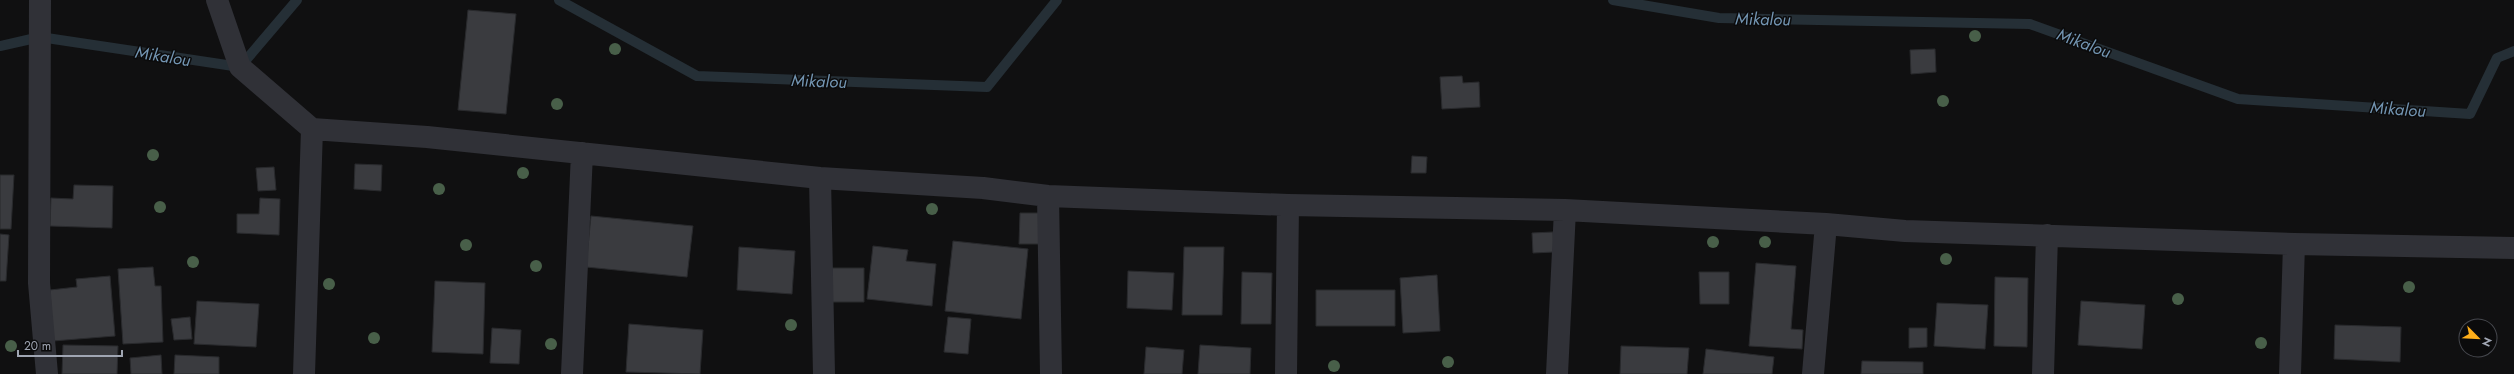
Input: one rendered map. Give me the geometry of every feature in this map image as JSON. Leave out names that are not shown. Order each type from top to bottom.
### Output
[{"type":"street","points":[[40,0],[39,283],[47,374]]},
{"type":"street","points":[[217,0],[240,67],[312,130],[427,136],[820,178],[984,188],[1048,196],[1288,205],[1565,210],[1826,224],[1905,231],[2294,244],[2514,248]]},
{"type":"street","points":[[304,374],[312,130]]},
{"type":"street","points":[[572,374],[582,153]]},
{"type":"street","points":[[820,178],[824,374]]},
{"type":"street","points":[[1048,196],[1051,374]]},
{"type":"street","points":[[1286,374],[1288,205]]},
{"type":"street","points":[[1556,374],[1565,210]]},
{"type":"street","points":[[1814,374],[1826,224]]},
{"type":"street","points":[[2043,374],[2047,235]]},
{"type":"street","points":[[2290,374],[2294,244]]},
{"type":"building","points":[[468,10],[516,14],[506,114],[458,110]]},
{"type":"building","points":[[1935,49],[1936,72],[1911,74],[1910,50]]},
{"type":"building","points":[[1462,76],[1463,83],[1479,82],[1480,107],[1442,109],[1440,77]]},
{"type":"building","points":[[1412,156],[1427,157],[1426,173],[1411,173]]},
{"type":"building","points":[[355,164],[382,165],[381,191],[354,189]]},
{"type":"building","points":[[274,167],[276,190],[258,191],[256,168]]},
{"type":"building","points":[[0,175],[14,175],[11,229],[0,229]]},
{"type":"building","points":[[74,185],[113,186],[112,228],[50,226],[51,198],[73,199]]},
{"type":"building","points":[[260,198],[280,199],[279,235],[237,233],[237,214],[259,214]]},
{"type":"building","points":[[1020,213],[1045,213],[1044,244],[1019,244]]},
{"type":"building","points":[[591,216],[693,226],[687,277],[586,267]]},
{"type":"building","points":[[1553,232],[1554,252],[1533,253],[1532,233]]},
{"type":"building","points":[[0,234],[9,235],[6,281],[0,281]]},
{"type":"building","points":[[953,241],[1028,249],[1021,319],[945,311]]},
{"type":"building","points":[[873,246],[908,250],[906,261],[936,264],[932,306],[867,299]]},
{"type":"building","points":[[739,247],[795,251],[792,294],[737,290]]},
{"type":"building","points":[[1184,247],[1224,247],[1222,315],[1182,315]]},
{"type":"building","points":[[1756,263],[1796,266],[1791,329],[1803,330],[1802,349],[1749,346]]},
{"type":"building","points":[[153,267],[155,286],[161,286],[163,342],[123,344],[118,269]]},
{"type":"building","points":[[832,268],[864,268],[864,302],[831,302]]},
{"type":"building","points":[[1128,271],[1174,273],[1172,310],[1127,308]]},
{"type":"building","points":[[1242,272],[1272,273],[1271,324],[1241,324]]},
{"type":"building","points":[[1699,272],[1729,272],[1729,304],[1700,304]]},
{"type":"building","points":[[1437,275],[1440,331],[1403,333],[1400,278]]},
{"type":"building","points":[[110,276],[115,336],[53,341],[50,290],[77,287],[76,279]]},
{"type":"building","points":[[1995,277],[2028,278],[2027,347],[1994,346]]},
{"type":"building","points":[[435,281],[485,283],[483,354],[432,352]]},
{"type":"building","points":[[1316,290],[1395,290],[1395,326],[1316,326]]},
{"type":"building","points":[[197,301],[259,304],[256,347],[194,344]]},
{"type":"building","points":[[2081,301],[2145,305],[2142,349],[2078,345]]},
{"type":"building","points":[[1937,303],[1988,305],[1985,349],[1934,346]]},
{"type":"building","points":[[190,317],[192,339],[174,340],[171,319]]},
{"type":"building","points":[[948,317],[971,319],[968,354],[944,352]]},
{"type":"building","points":[[629,324],[703,330],[700,374],[626,372]]},
{"type":"building","points":[[2335,325],[2401,327],[2400,362],[2334,359]]},
{"type":"building","points":[[492,328],[521,330],[519,364],[490,363]]},
{"type":"building","points":[[1909,328],[1927,328],[1927,347],[1909,348]]},
{"type":"building","points":[[63,345],[118,346],[117,374],[62,374]]},
{"type":"building","points":[[1200,345],[1251,348],[1250,374],[1198,374]]},
{"type":"building","points":[[1621,346],[1689,348],[1687,374],[1620,374]]},
{"type":"building","points":[[1146,347],[1184,350],[1182,374],[1144,374]]},
{"type":"building","points":[[1706,349],[1774,357],[1772,374],[1703,374]]},
{"type":"building","points":[[161,355],[162,374],[131,374],[130,358]]},
{"type":"building","points":[[175,355],[219,357],[219,374],[174,374]]},
{"type":"building","points":[[1862,361],[1923,362],[1923,374],[1861,374]]},
{"type":"waterway","name":"Mikalou","points":[[0,46],[40,37],[240,67],[297,0]]},
{"type":"waterway","name":"Mikalou","points":[[559,0],[697,76],[987,87],[1057,0]]},
{"type":"waterway","name":"Mikalou","points":[[1613,0],[1719,18],[2030,24],[2238,99],[2470,114],[2497,58],[2514,51]]}]
